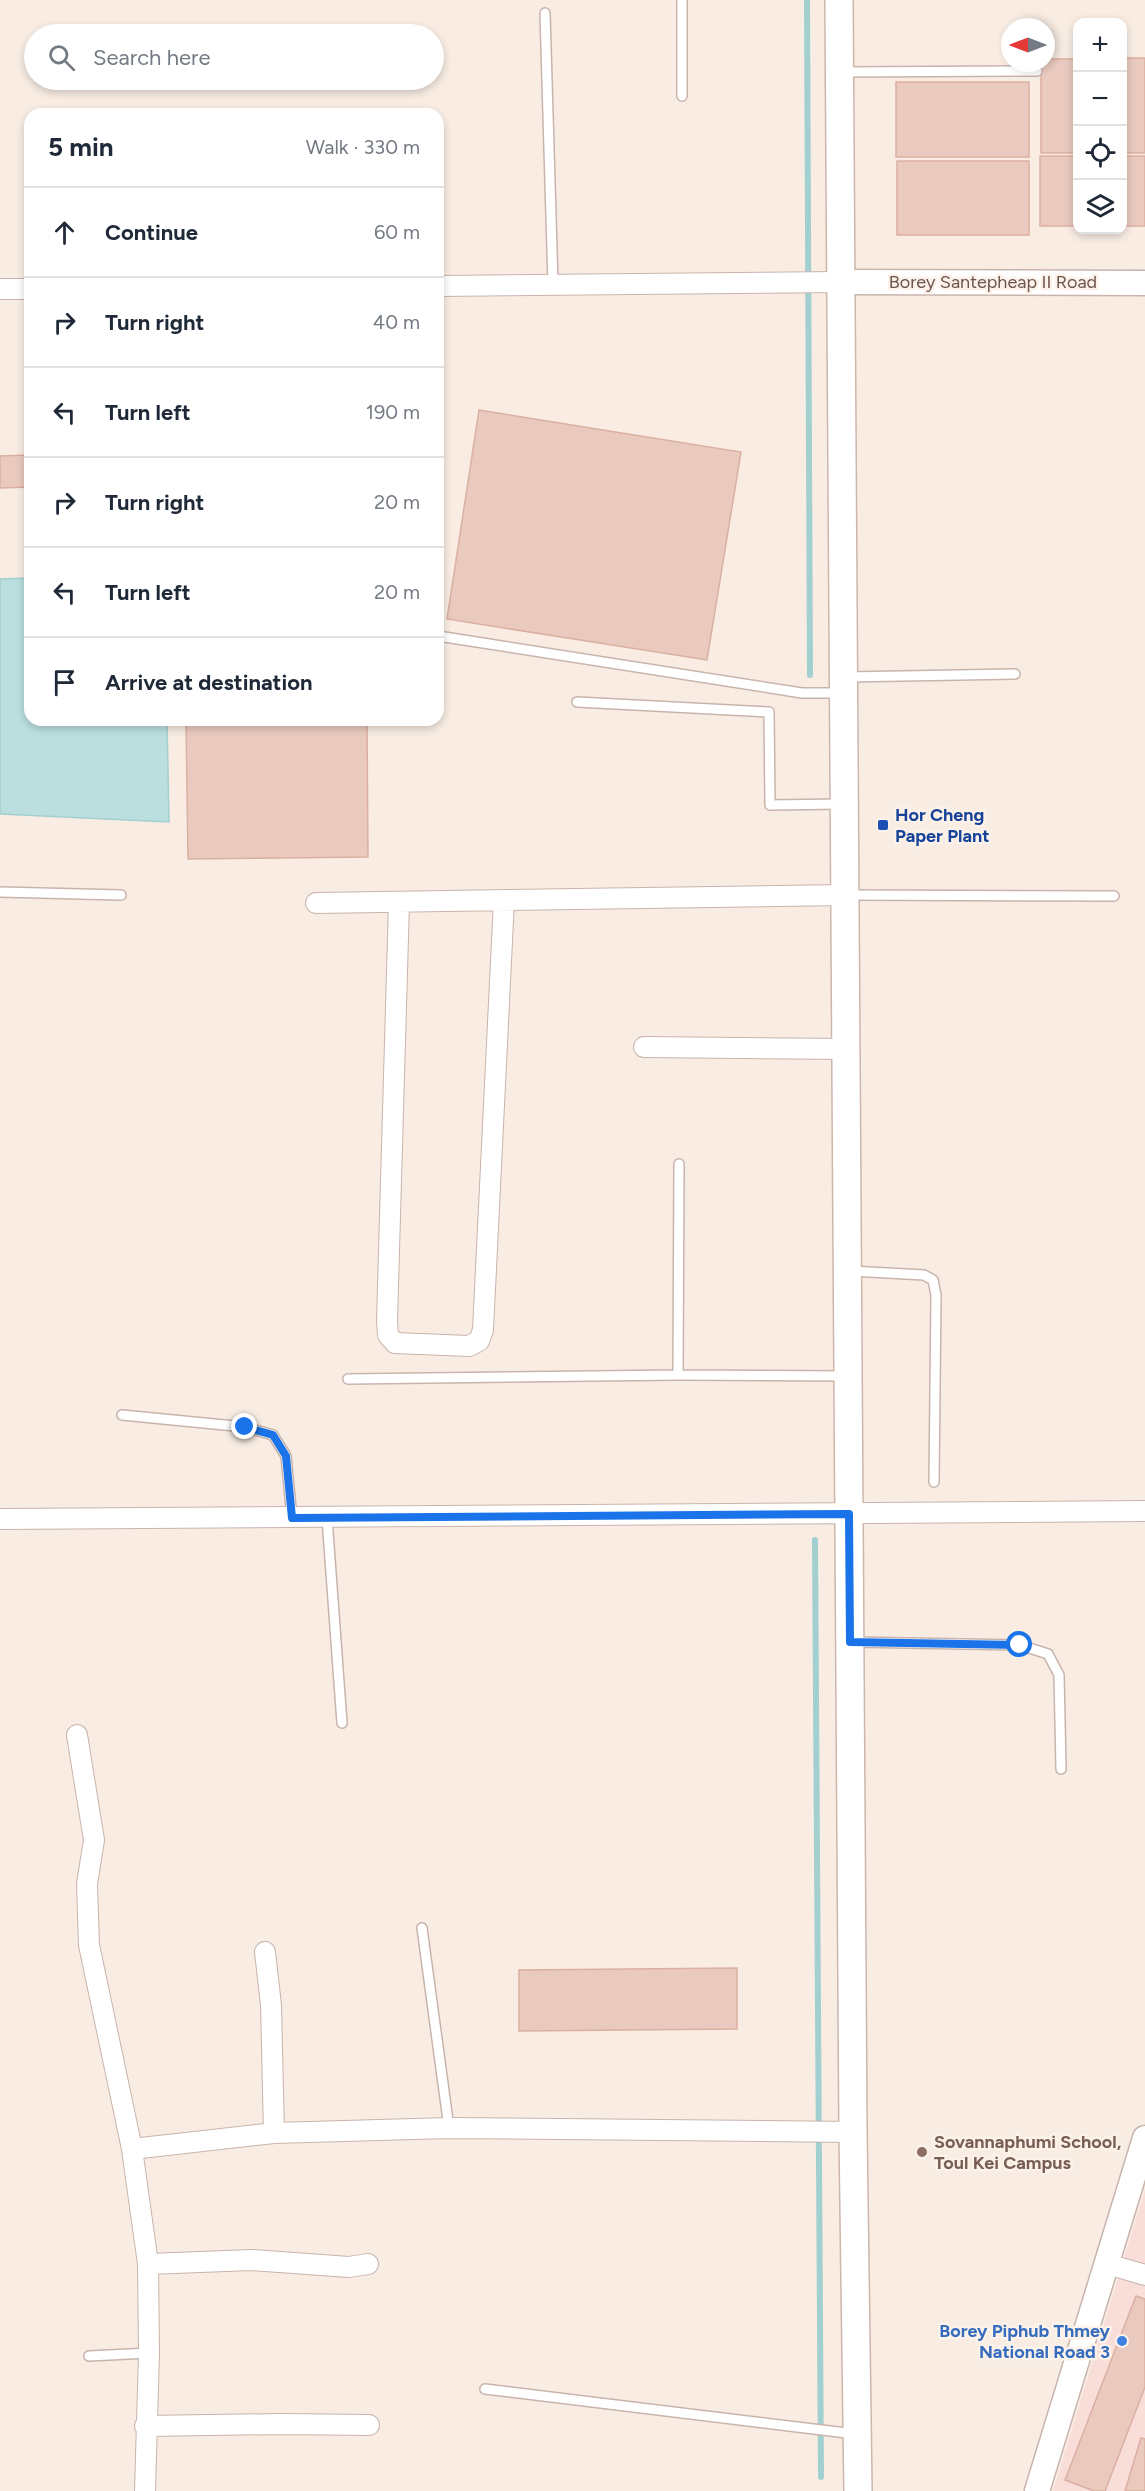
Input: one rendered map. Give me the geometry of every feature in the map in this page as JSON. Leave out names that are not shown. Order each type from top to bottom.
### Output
[{"type":"main road","points":[[839,0],[833,282],[844,685],[850,1642],[841,2132],[858,2435],[858,2491]]},
{"type":"street","points":[[444,285],[833,282]]},
{"type":"street","name":"Borey Santepheap II Road","points":[[833,282],[1145,283]]},
{"type":"street","points":[[0,290],[24,289]]},
{"type":"street","points":[[316,903],[845,895]]},
{"type":"street","points":[[399,902],[388,1335],[395,1343],[469,1346],[479,1341],[483,1330],[504,900]]},
{"type":"street","points":[[644,1047],[846,1050]]},
{"type":"street","points":[[0,1519],[1145,1511]]},
{"type":"street","points":[[77,1735],[94,1840],[87,1884],[89,1945],[132,2149],[148,2264],[145,2491]]},
{"type":"street","points":[[265,1952],[271,2005],[274,2133]]},
{"type":"street","points":[[132,2149],[274,2133],[449,2128],[841,2132]]},
{"type":"street","points":[[1037,2491],[1145,2138]]},
{"type":"street","points":[[148,2264],[252,2260],[349,2267],[368,2264]]},
{"type":"street","points":[[1107,2264],[1145,2275]]},
{"type":"street","points":[[145,2426],[369,2425]]},
{"type":"lane","points":[[682,0],[682,96]]},
{"type":"lane","points":[[544,14],[553,284]]},
{"type":"lane","points":[[839,72],[1001,71]]},
{"type":"lane","points":[[444,637],[802,693],[844,685],[1015,674]]},
{"type":"lane","points":[[577,702],[769,712],[770,805],[845,804]]},
{"type":"lane","points":[[0,892],[121,895]]},
{"type":"lane","points":[[845,895],[1114,896]]},
{"type":"lane","points":[[678,1375],[679,1164]]},
{"type":"lane","points":[[848,1271],[924,1275],[933,1280],[936,1295],[934,1482]]},
{"type":"lane","points":[[348,1379],[678,1375],[849,1376]]},
{"type":"lane","points":[[122,1415],[245,1427],[273,1435],[286,1456],[292,1518]]},
{"type":"lane","points":[[327,1518],[342,1723]]},
{"type":"lane","points":[[850,1642],[1020,1645],[1048,1654],[1059,1675],[1062,1769]]},
{"type":"lane","points":[[422,1928],[449,2128]]},
{"type":"lane","points":[[89,2356],[148,2353]]},
{"type":"lane","points":[[485,2389],[858,2435]]},
{"type":"shaded area","name":"Borey Piphub Thmey National Road 3","points":[[1145,2190],[1145,2491],[1053,2491]]},
{"type":"water","points":[[24,578],[24,726],[167,726],[169,822],[0,814],[0,579]]},
{"type":"building","points":[[1127,58],[1145,58],[1145,153],[1127,153]]},
{"type":"building","points":[[1055,59],[1073,59],[1073,153],[1041,153],[1041,72],[1055,72]]},
{"type":"building","points":[[896,82],[1029,82],[1029,157],[896,157]]},
{"type":"building","points":[[1040,156],[1073,156],[1073,226],[1040,226]]},
{"type":"building","points":[[1127,156],[1145,156],[1145,226],[1127,226]]},
{"type":"building","points":[[897,161],[1029,161],[1029,235],[897,235]]},
{"type":"building","points":[[479,410],[741,452],[707,660],[447,619]]},
{"type":"building","points":[[24,455],[24,487],[0,488],[0,456]]},
{"type":"building","points":[[186,726],[367,726],[368,857],[188,859]]},
{"type":"building","points":[[737,1968],[737,2029],[519,2031],[519,1970]]},
{"type":"building","points":[[1136,2296],[1145,2299],[1145,2387],[1105,2491],[1094,2491],[1065,2480]]},
{"type":"building","points":[[1141,2438],[1145,2439],[1145,2491],[1125,2491]]},
{"type":"waterway","points":[[807,0],[810,675]]},
{"type":"waterway","points":[[815,1540],[821,2477]]},
{"type":"place","name":"Hor Cheng Paper Plant","points":[[883,825]]},
{"type":"place","name":"Sovannaphumi School, Toul Kei Campus","points":[[922,2152]]},
{"type":"place","name":"Borey Piphub Thmey National Road 3","points":[[1122,2341]]},
{"type":"route","points":[[245,1427],[273,1435],[286,1456],[292,1518],[849,1514],[850,1642],[1020,1645]]}]
